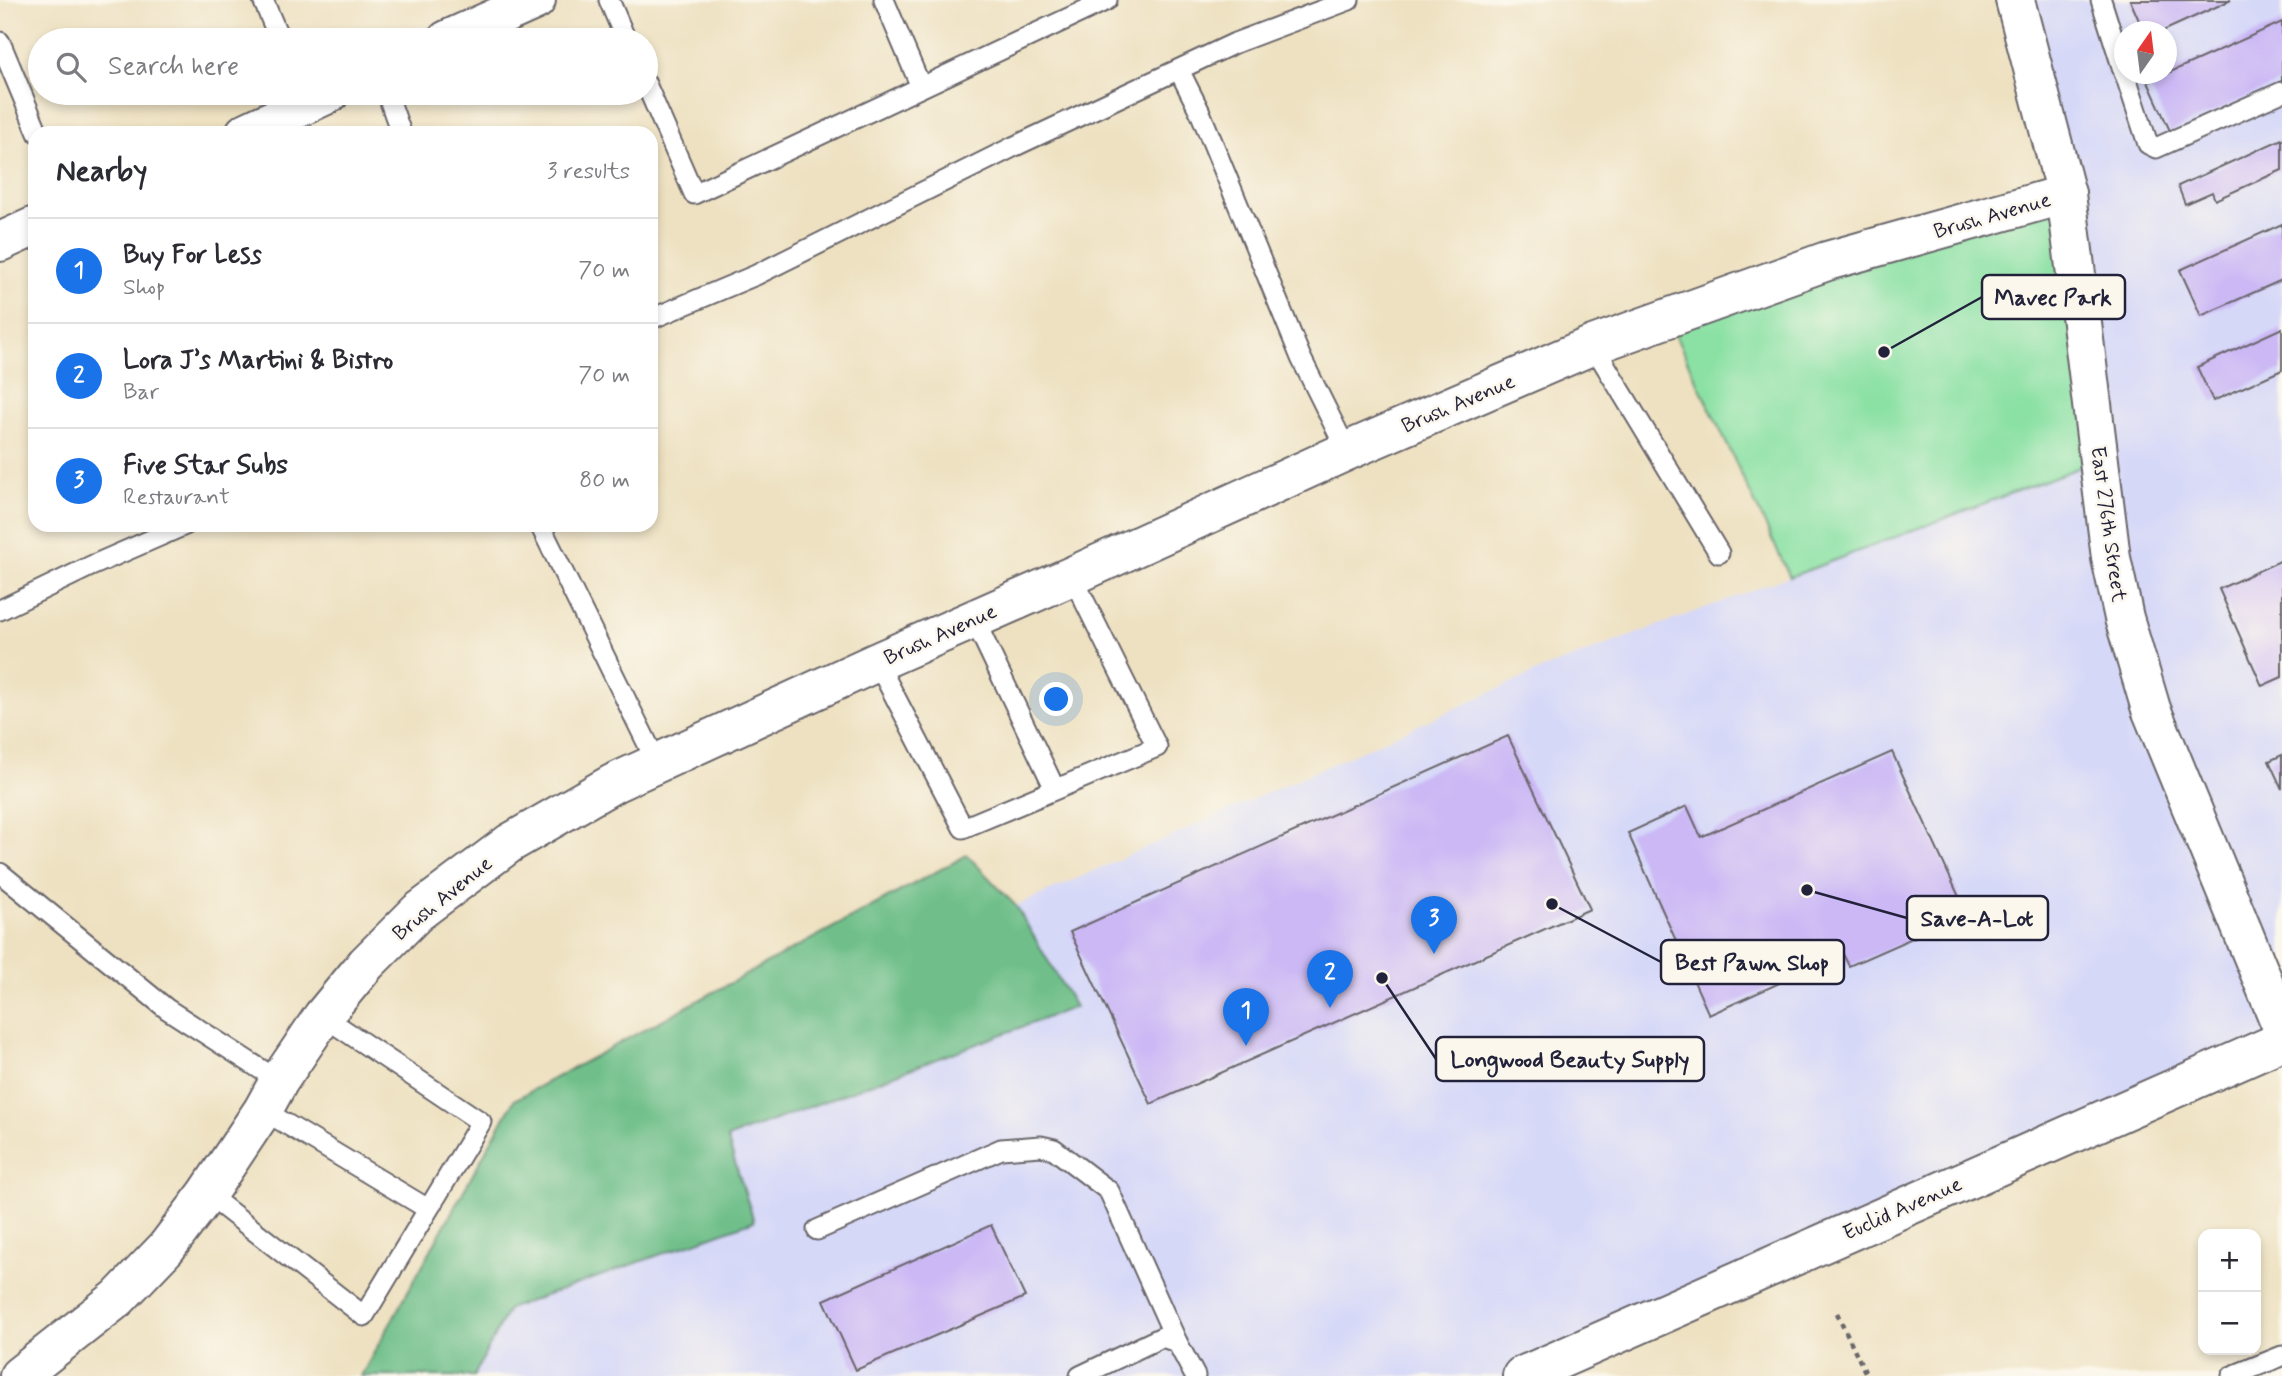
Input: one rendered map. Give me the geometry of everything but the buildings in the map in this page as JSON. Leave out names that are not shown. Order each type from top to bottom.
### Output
[{"type":"street","points":[[474,28],[536,0]]},
{"type":"street","name":"East 276th Street","points":[[2015,0],[2066,194],[2111,558],[2124,618],[2151,709],[2282,1027]]},
{"type":"street","points":[[258,126],[296,105]]},
{"type":"street","name":"Brush Avenue","points":[[19,1376],[118,1298],[166,1248],[207,1194],[323,1016],[366,964],[418,912],[510,843],[614,783],[877,662],[1347,451],[1593,345],[1827,261],[2066,194]]},
{"type":"street","points":[[0,242],[28,229]]},
{"type":"street","name":"Euclid Avenue","points":[[1522,1376],[2282,1041]]},
{"type":"lane","points":[[263,0],[275,28]]},
{"type":"lane","points":[[608,0],[621,28]]},
{"type":"lane","points":[[884,0],[921,87]]},
{"type":"lane","points":[[655,105],[694,194],[1107,0]]},
{"type":"lane","points":[[658,316],[756,275],[1013,147],[1235,43],[1349,0]]},
{"type":"lane","points":[[2101,0],[2114,40]]},
{"type":"lane","points":[[0,42],[35,126]]},
{"type":"lane","points":[[1179,70],[1200,112],[1301,358],[1347,451]]},
{"type":"lane","points":[[2129,84],[2148,144],[2157,148],[2282,92]]},
{"type":"lane","points":[[391,105],[399,126]]},
{"type":"lane","points":[[1593,345],[1719,553]]},
{"type":"lane","points":[[0,610],[169,532]]},
{"type":"lane","points":[[543,532],[658,765]]},
{"type":"lane","points":[[877,662],[963,828],[1157,747],[1072,576]]},
{"type":"lane","points":[[974,619],[1055,789]]},
{"type":"lane","points":[[0,873],[271,1096],[428,1209]]},
{"type":"lane","points":[[207,1194],[364,1316],[481,1122],[323,1016]]},
{"type":"lane","points":[[817,1230],[1001,1149],[1041,1146],[1054,1149],[1109,1191],[1195,1376]]},
{"type":"lane","points":[[1080,1376],[1162,1338],[1177,1342]]},
{"type":"lane","points":[[2232,1376],[2282,1356]]},
{"type":"path","points":[[1837,1312],[1867,1376]]},
{"type":"shaded area","points":[[2015,0],[2282,0],[2282,1041],[1522,1376],[474,1376],[508,1309],[753,1221],[727,1138],[1075,1007],[1016,906],[1543,669],[2099,460]]},
{"type":"green space","points":[[2066,194],[2099,460],[1790,577],[1667,318]]},
{"type":"green space","points":[[967,855],[1016,906],[1075,1007],[727,1138],[754,1221],[508,1309],[474,1376],[361,1376],[514,1100]]},
{"type":"place","name":"Mavec Park","points":[[1884,352]]},
{"type":"place","name":"Save-A-Lot","points":[[1807,890]]},
{"type":"place","name":"Best Pawn Shop","points":[[1552,904]]},
{"type":"place","name":"Five Star Subs","points":[[1434,954]]},
{"type":"place","name":"Longwood Beauty Supply","points":[[1382,978]]},
{"type":"place","name":"Lora J’s Martini & Bistro","points":[[1330,1008]]},
{"type":"place","name":"Buy For Less","points":[[1246,1046]]}]
